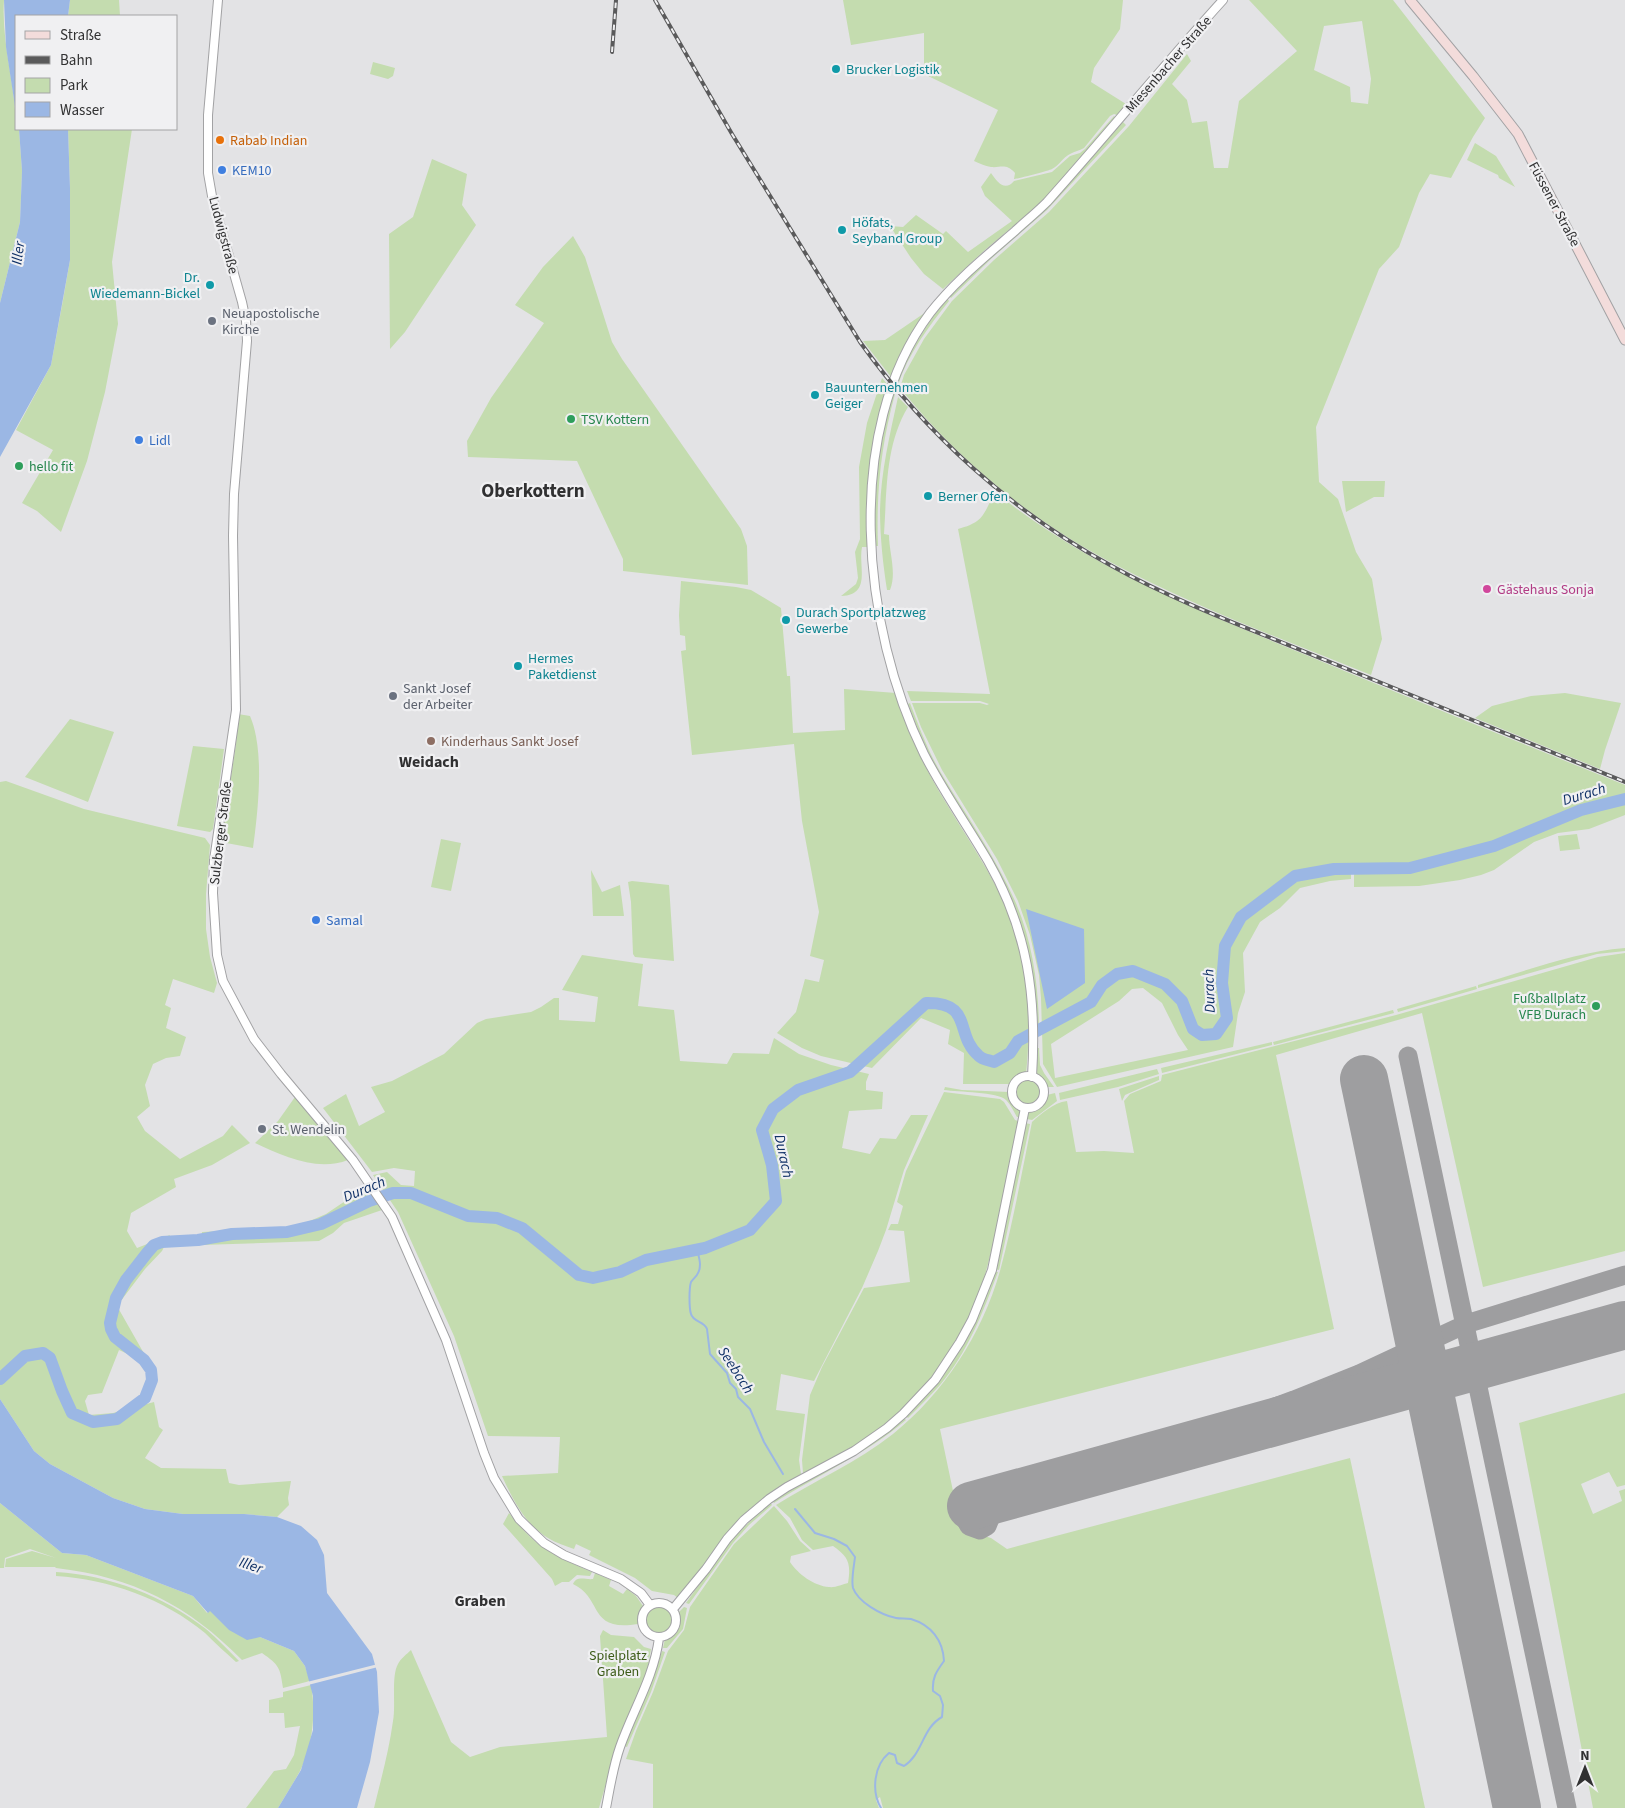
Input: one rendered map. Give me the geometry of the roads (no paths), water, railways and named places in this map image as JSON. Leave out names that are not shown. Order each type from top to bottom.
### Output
[{"type":"main road","name":"Füssener Straße","points":[[1410,0],[1518,134],[1625,340]]},
{"type":"street","name":"Ludwigstraße","points":[[218,0],[208,115],[208,173],[212,196],[246,321],[247,341],[236,470]]},
{"type":"street","name":"Miesenbacher Straße","points":[[1032,1077],[1034,1023],[1031,981],[1020,935],[1008,901],[989,863],[935,776],[920,744],[899,692],[876,600],[872,548],[871,488],[881,425],[897,372],[904,356],[929,315],[958,282],[1043,206],[1223,0]]},
{"type":"street","name":"Sulzberger Straße","points":[[236,470],[233,536],[236,710],[214,860],[213,894],[217,955],[223,981],[254,1039],[353,1160],[384,1205],[404,1243],[446,1340],[494,1478],[519,1519],[544,1543],[564,1555],[629,1584],[641,1593],[650,1605]]},
{"type":"street","points":[[1022,1077],[1032,1077],[1041,1082],[1044,1087],[1044,1097],[1038,1105],[1025,1108],[1016,1103],[1013,1098],[1013,1088],[1022,1077]]},
{"type":"street","points":[[673,1609],[744,1520],[787,1486],[854,1452],[903,1414],[935,1380],[972,1320],[992,1270],[1025,1108]]},
{"type":"street","points":[[661,1602],[673,1609],[677,1620],[676,1626],[667,1636],[659,1638],[650,1635],[643,1626],[644,1612],[650,1605],[661,1602]]},
{"type":"street","points":[[606,1808],[620,1747],[649,1680],[658,1649],[659,1638]]},
{"type":"water","points":[[4,0],[70,0],[68,15],[15,15],[15,106],[6,47]]},
{"type":"water","name":"Iller","points":[[19,130],[68,130],[70,260],[51,365],[0,457],[0,303],[20,222],[22,171]]},
{"type":"water","points":[[1026,909],[1084,929],[1085,983],[1047,1009]]},
{"type":"water","name":"Iller","points":[[0,1399],[34,1451],[50,1464],[113,1498],[145,1509],[183,1514],[244,1514],[277,1517],[301,1526],[317,1540],[324,1555],[327,1593],[372,1654],[377,1672],[379,1712],[370,1762],[357,1808],[278,1808],[301,1770],[313,1730],[313,1696],[305,1666],[294,1651],[260,1637],[247,1640],[229,1630],[210,1611],[208,1613],[193,1596],[86,1555],[62,1553],[0,1503]]},
{"type":"waterway","name":"Durach","points":[[0,1379],[25,1356],[43,1353],[50,1358],[72,1413],[93,1422],[117,1419],[145,1398],[152,1380],[151,1370],[144,1360],[115,1337],[110,1323],[116,1298],[126,1280],[154,1245],[162,1242],[198,1240],[232,1234],[287,1232],[321,1224],[369,1201],[393,1193],[411,1193],[468,1216],[497,1218],[522,1228],[579,1275],[593,1278],[620,1272],[646,1260],[705,1248],[750,1230],[776,1201],[772,1165],[762,1130],[773,1109],[798,1090],[850,1072],[926,1003],[941,1004],[951,1008],[961,1021],[972,1048],[984,1059],[994,1062],[1010,1053],[1018,1041],[1091,1002],[1102,985],[1117,974],[1133,971],[1165,984],[1182,1001],[1193,1029],[1202,1035],[1216,1034],[1227,1018],[1222,983],[1225,946],[1241,917],[1295,876],[1334,869],[1410,868],[1494,846],[1581,810],[1625,799]]},
{"type":"waterway","name":"Seebach","points":[[697,1250],[700,1267],[690,1285],[692,1317],[706,1326],[710,1354],[727,1373],[730,1383],[736,1389],[738,1397],[750,1409],[764,1442],[783,1474]]},
{"type":"waterway","name":"Seebach","points":[[795,1509],[815,1533],[834,1539],[847,1546],[855,1557],[852,1585],[865,1603],[884,1614],[896,1618],[911,1619],[924,1625],[935,1634],[941,1646],[944,1661],[935,1675],[933,1691],[940,1696],[943,1705],[942,1717],[930,1728],[915,1755],[904,1766],[897,1763],[895,1755],[889,1753],[884,1758],[877,1771],[875,1786],[881,1808]]},
{"type":"railway","points":[[612,52],[616,0]]},
{"type":"railway","points":[[655,0],[732,134],[860,342],[913,408],[942,439],[1005,495],[1074,544],[1162,592],[1243,627],[1625,782]]},
{"type":"place","name":"Brucker Logistik","points":[[836,69]]},
{"type":"place","name":"Rabab Indian","points":[[220,140]]},
{"type":"place","name":"KEM10","points":[[222,170]]},
{"type":"place","name":"Höfats, Seyband Group","points":[[842,230]]},
{"type":"place","name":"Dr. Wiedemann-Bickel","points":[[210,285]]},
{"type":"place","name":"Neuapostolische Kirche","points":[[212,321]]},
{"type":"place","name":"Bauunternehmen Geiger","points":[[815,395]]},
{"type":"place","name":"TSV Kottern","points":[[571,419]]},
{"type":"place","name":"Lidl","points":[[139,440]]},
{"type":"place","name":"hello fit","points":[[19,466]]},
{"type":"place","name":"Berner Ofen","points":[[928,496]]},
{"type":"place","name":"Gästehaus Sonja","points":[[1487,589]]},
{"type":"place","name":"Durach Sportplatzweg Gewerbe","points":[[786,620]]},
{"type":"place","name":"Hermes Paketdienst","points":[[518,666]]},
{"type":"place","name":"Sankt Josef der Arbeiter","points":[[393,696]]},
{"type":"place","name":"Kinderhaus Sankt Josef","points":[[431,741]]},
{"type":"place","name":"Samal","points":[[316,920]]},
{"type":"place","name":"Fußballplatz VFB Durach","points":[[1596,1006]]},
{"type":"place","name":"St. Wendelin","points":[[262,1129]]},
{"type":"district","name":"Oberkottern","points":[[533,490]]},
{"type":"district","name":"Weidach","points":[[429,761]]},
{"type":"district","name":"Graben","points":[[480,1600]]},
{"type":"park label","name":"Spielplatz Graben","points":[[618,1664]]}]
